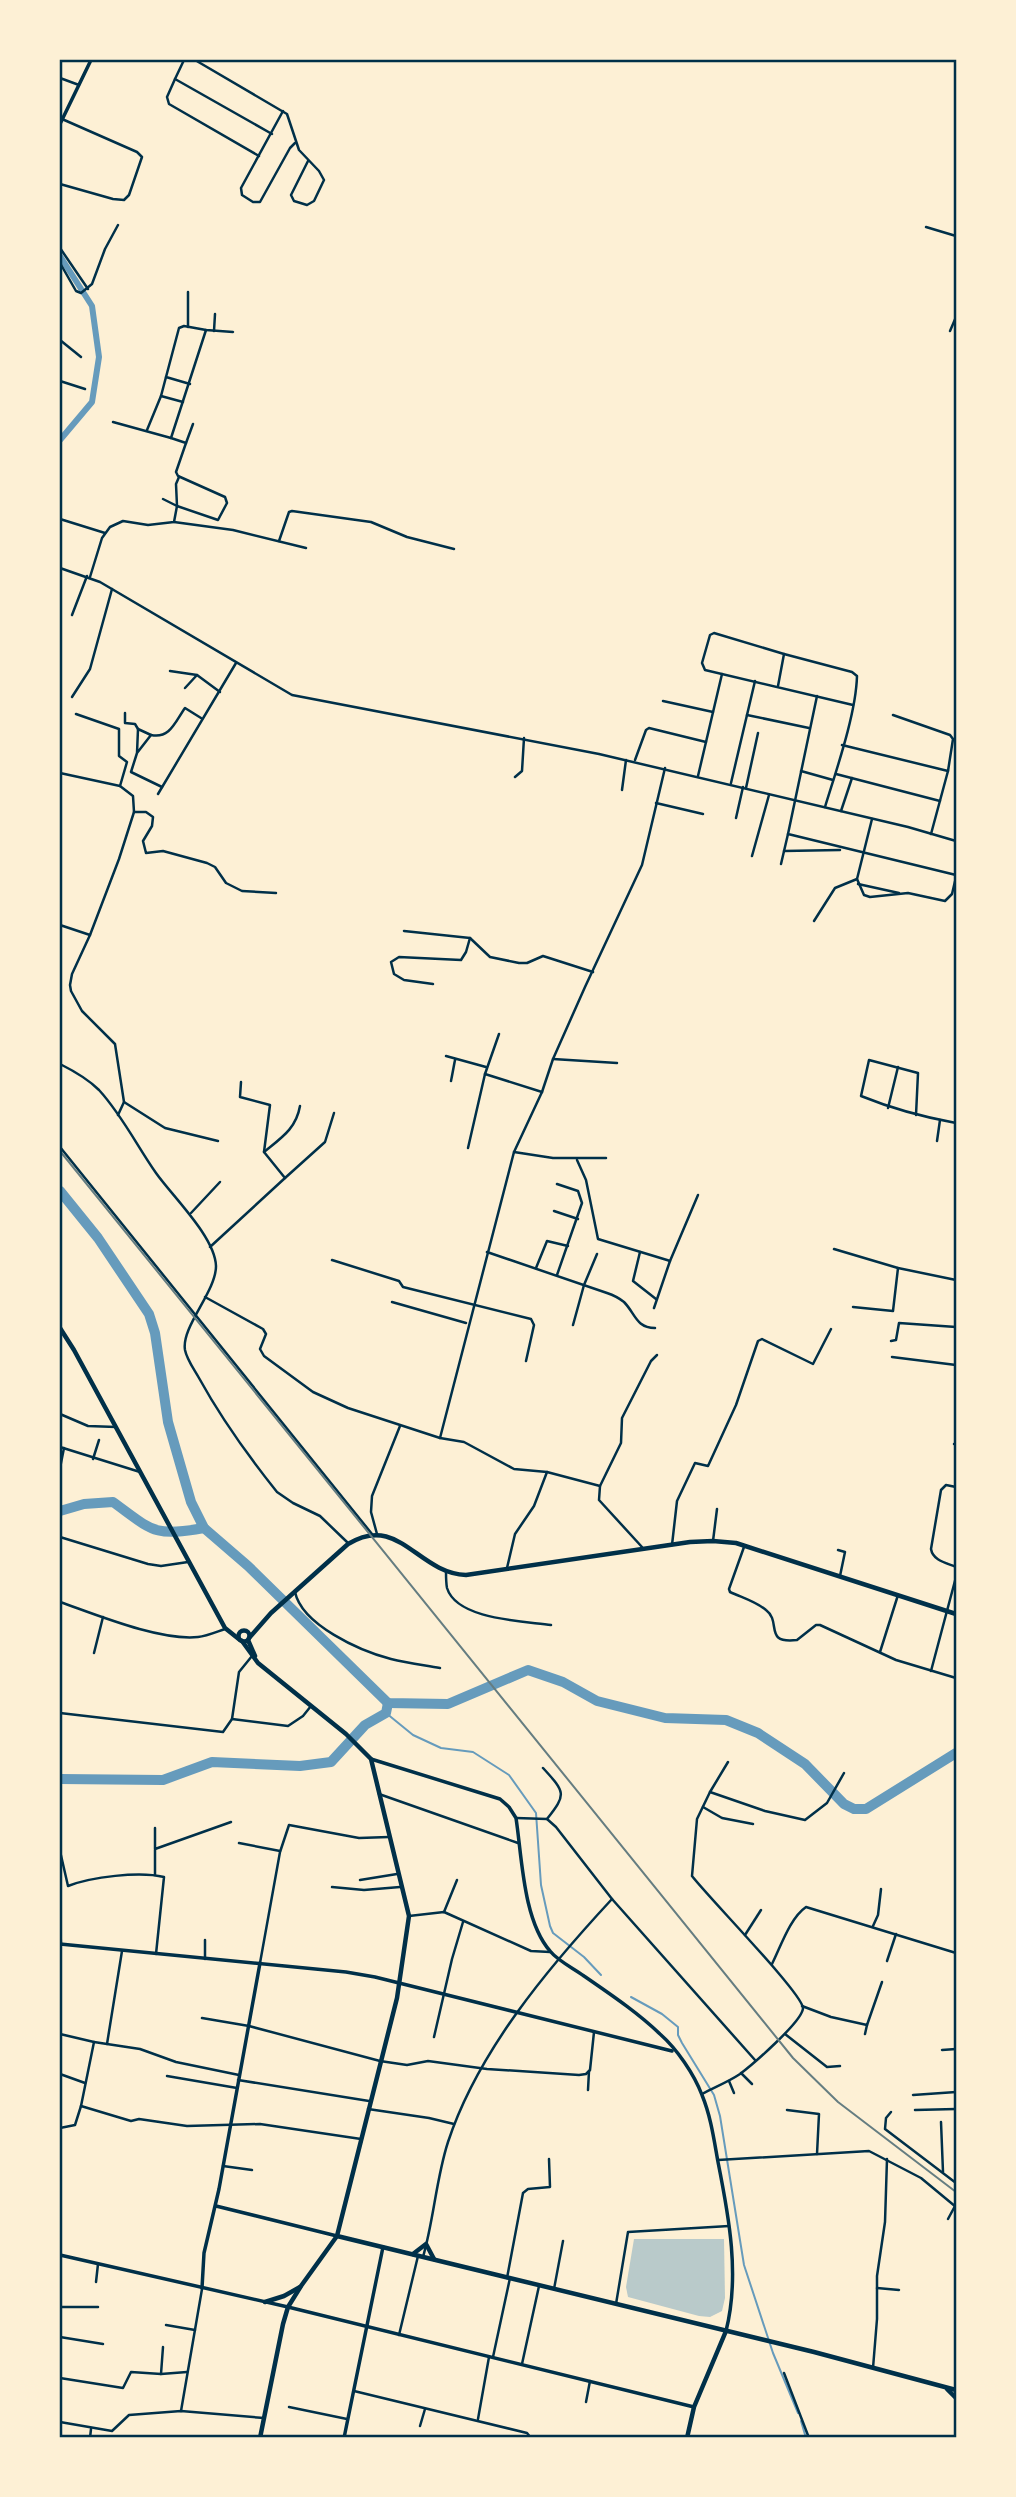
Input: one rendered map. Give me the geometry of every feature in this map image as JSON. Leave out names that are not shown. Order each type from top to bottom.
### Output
[{"type":"main road","points":[[60,1328],[225,1628],[245,1640],[258,1664],[312,1705],[371,1759],[409,1916],[400,1982],[337,2236],[288,2307],[260,2438]]},
{"type":"main road","points":[[245,1640],[348,1544],[375,1534],[390,1537],[446,1572],[466,1575],[672,1545],[712,1541],[744,1545],[957,1614]]},
{"type":"main road","points":[[258,1664],[239,1634],[263,1621]]},
{"type":"main road","points":[[225,1628],[249,1634],[245,1640]]},
{"type":"main road","points":[[337,2236],[765,2340],[957,2390]]},
{"type":"main road","points":[[418,2255],[426,2244],[434,2259]]},
{"type":"main road","points":[[265,2302],[301,2287]]},
{"type":"main road","points":[[687,2438],[694,2407],[726,2331]]},
{"type":"main road","points":[[946,2388],[957,2398]]},
{"type":"street","points":[[60,124],[92,60]]},
{"type":"street","points":[[184,60],[167,97],[169,104],[259,156]]},
{"type":"street","points":[[195,60],[283,111],[290,121],[295,143],[324,180],[314,201],[307,205],[295,201],[290,195],[308,161]]},
{"type":"street","points":[[60,78],[79,85]]},
{"type":"street","points":[[175,79],[272,134]]},
{"type":"street","points":[[283,111],[241,190],[242,195],[256,203],[260,202],[295,143]]},
{"type":"street","points":[[60,184],[124,200],[129,195],[142,158],[138,152],[62,118]]},
{"type":"street","points":[[85,291],[118,225]]},
{"type":"street","points":[[926,227],[957,236]]},
{"type":"street","points":[[60,248],[85,291]]},
{"type":"street","points":[[60,263],[76,291],[85,291]]},
{"type":"street","points":[[188,292],[188,327]]},
{"type":"street","points":[[214,331],[215,314]]},
{"type":"street","points":[[950,331],[957,317]]},
{"type":"street","points":[[147,432],[162,396],[179,328],[184,326],[233,332]]},
{"type":"street","points":[[172,438],[206,330]]},
{"type":"street","points":[[60,340],[81,357]]},
{"type":"street","points":[[166,377],[190,384]]},
{"type":"street","points":[[60,381],[85,389]]},
{"type":"street","points":[[162,396],[183,402]]},
{"type":"street","points":[[113,422],[186,443]]},
{"type":"street","points":[[163,499],[214,520],[219,517],[227,503],[225,497],[179,477],[176,472],[193,424]]},
{"type":"street","points":[[174,522],[177,506],[176,484],[179,477]]},
{"type":"street","points":[[279,541],[289,512],[292,511],[371,522],[407,537],[454,549]]},
{"type":"street","points":[[60,519],[105,533]]},
{"type":"street","points":[[72,615],[105,533],[110,527],[124,521],[148,525],[174,522],[233,530],[306,548]]},
{"type":"street","points":[[60,568],[88,576],[112,589],[292,695],[524,738],[665,768],[957,841]]},
{"type":"street","points":[[72,697],[90,669],[102,617],[112,589]]},
{"type":"street","points":[[825,807],[853,705],[857,679],[855,674],[712,633],[709,637],[702,666],[705,670],[853,705]]},
{"type":"street","points":[[778,686],[784,654]]},
{"type":"street","points":[[158,794],[236,663]]},
{"type":"street","points":[[170,671],[197,675],[220,692]]},
{"type":"street","points":[[698,776],[722,674]]},
{"type":"street","points":[[185,688],[197,675]]},
{"type":"street","points":[[731,784],[755,681]]},
{"type":"street","points":[[781,863],[817,696]]},
{"type":"street","points":[[663,701],[713,712]]},
{"type":"street","points":[[180,705],[202,719]]},
{"type":"street","points":[[138,729],[151,735],[166,734],[185,709]]},
{"type":"street","points":[[125,713],[125,723],[135,724],[138,729],[138,753]]},
{"type":"street","points":[[76,714],[119,729],[119,756],[127,762],[120,786]]},
{"type":"street","points":[[747,715],[810,729]]},
{"type":"street","points":[[893,715],[952,737],[948,771],[931,834]]},
{"type":"street","points":[[635,762],[644,734],[649,728],[706,742]]},
{"type":"street","points":[[736,818],[758,733]]},
{"type":"street","points":[[151,735],[138,753],[131,772],[162,787]]},
{"type":"street","points":[[515,777],[522,771],[524,738]]},
{"type":"street","points":[[842,745],[948,771]]},
{"type":"street","points":[[622,790],[626,760]]},
{"type":"street","points":[[440,1438],[514,1152],[542,1091],[553,1059],[642,865],[665,768]]},
{"type":"street","points":[[801,772],[834,780]]},
{"type":"street","points":[[60,773],[120,786],[132,793],[134,812],[90,935],[72,974],[71,991],[88,1018],[115,1044],[124,1102],[118,1115]]},
{"type":"street","points":[[836,774],[940,801]]},
{"type":"street","points":[[841,811],[852,778]]},
{"type":"street","points":[[752,856],[769,795]]},
{"type":"street","points":[[656,803],[703,814]]},
{"type":"street","points":[[134,812],[146,812],[153,817],[152,826],[143,841],[146,853],[163,851],[207,863],[215,867],[226,883],[242,891],[276,893]]},
{"type":"street","points":[[872,819],[857,878],[861,892],[870,897],[903,893]]},
{"type":"street","points":[[788,834],[957,876],[950,898],[942,902],[858,884]]},
{"type":"street","points":[[784,851],[845,849]]},
{"type":"street","points":[[814,921],[835,888],[857,878]]},
{"type":"street","points":[[60,925],[90,935]]},
{"type":"street","points":[[404,931],[470,938],[492,957],[525,963],[543,956],[593,972]]},
{"type":"street","points":[[433,984],[400,979],[394,974],[391,962],[399,957],[461,960],[470,938]]},
{"type":"street","points":[[468,1147],[485,1074],[499,1034]]},
{"type":"street","points":[[446,1056],[487,1068]]},
{"type":"street","points":[[451,1081],[456,1059]]},
{"type":"street","points":[[553,1059],[617,1063]]},
{"type":"street","points":[[916,1115],[919,1073],[869,1059],[861,1096],[888,1108],[916,1115],[957,1123]]},
{"type":"street","points":[[60,1064],[89,1082],[118,1115],[156,1173],[190,1213],[214,1253],[216,1271],[213,1284],[185,1346],[188,1358],[208,1395],[277,1492],[320,1516],[348,1544]]},
{"type":"street","points":[[888,1108],[898,1067]]},
{"type":"street","points":[[485,1074],[542,1091]]},
{"type":"street","points":[[241,1082],[241,1098],[270,1106],[264,1152],[285,1178]]},
{"type":"street","points":[[124,1102],[165,1128],[218,1141]]},
{"type":"street","points":[[264,1152],[292,1128],[298,1120],[300,1106]]},
{"type":"street","points":[[210,1247],[326,1142],[334,1114]]},
{"type":"street","points":[[937,1141],[940,1120]]},
{"type":"street","points":[[60,1147],[375,1534]]},
{"type":"street","points":[[514,1152],[578,1160],[606,1158]]},
{"type":"street","points":[[578,1160],[586,1180],[596,1237],[601,1241],[670,1261]]},
{"type":"street","points":[[190,1213],[220,1182]]},
{"type":"street","points":[[557,1184],[580,1193],[581,1209],[557,1275]]},
{"type":"street","points":[[654,1308],[670,1261],[698,1195]]},
{"type":"street","points":[[554,1211],[578,1219]]},
{"type":"street","points":[[536,1268],[547,1241],[568,1246]]},
{"type":"street","points":[[834,1249],[898,1268],[957,1280]]},
{"type":"street","points":[[487,1252],[622,1300],[639,1323],[655,1328]]},
{"type":"street","points":[[640,1252],[633,1281],[656,1299]]},
{"type":"street","points":[[573,1325],[584,1285],[597,1254]]},
{"type":"street","points":[[332,1260],[399,1281],[403,1287],[474,1303],[533,1321],[526,1361]]},
{"type":"street","points":[[853,1307],[893,1311],[898,1268]]},
{"type":"street","points":[[205,1297],[263,1329],[266,1334],[260,1349],[262,1354],[313,1392],[348,1408],[400,1426],[469,1445],[508,1467],[522,1471],[547,1472],[600,1486]]},
{"type":"street","points":[[392,1302],[468,1324]]},
{"type":"street","points":[[891,1341],[896,1340],[899,1323],[957,1327]]},
{"type":"street","points":[[672,1545],[677,1498],[695,1463],[708,1466],[736,1405],[758,1341],[762,1339],[813,1364],[831,1329]]},
{"type":"street","points":[[643,1549],[599,1500],[600,1486],[621,1443],[622,1418],[651,1361],[657,1355]]},
{"type":"street","points":[[892,1357],[957,1365]]},
{"type":"street","points":[[60,1413],[89,1426],[116,1427]]},
{"type":"street","points":[[375,1534],[370,1512],[372,1496],[400,1426]]},
{"type":"street","points":[[93,1459],[99,1440]]},
{"type":"street","points":[[60,1447],[140,1472]]},
{"type":"street","points":[[60,1468],[64,1448]]},
{"type":"street","points":[[506,1570],[514,1534],[534,1506],[547,1472]]},
{"type":"street","points":[[957,1487],[943,1487],[931,1549],[934,1556],[957,1567]]},
{"type":"street","points":[[712,1541],[716,1509]]},
{"type":"street","points":[[60,1537],[148,1564],[161,1566],[190,1562]]},
{"type":"street","points":[[744,1545],[730,1592],[748,1598],[767,1610],[772,1615],[775,1636],[789,1641],[797,1640],[818,1625],[880,1653],[957,1678]]},
{"type":"street","points":[[838,1550],[845,1552],[840,1576]]},
{"type":"street","points":[[446,1572],[448,1590],[469,1610],[506,1619],[551,1625]]},
{"type":"street","points":[[931,1671],[957,1577]]},
{"type":"street","points":[[294,1593],[300,1607],[328,1632],[345,1641],[389,1659],[440,1668]]},
{"type":"street","points":[[880,1653],[898,1595]]},
{"type":"street","points":[[60,1602],[103,1617],[182,1637],[207,1635],[225,1628]]},
{"type":"street","points":[[94,1653],[103,1617]]},
{"type":"street","points":[[60,1713],[220,1732],[226,1729],[232,1720],[237,1677],[253,1656]]},
{"type":"street","points":[[232,1720],[288,1726],[303,1716],[312,1705]]},
{"type":"street","points":[[371,1759],[500,1799],[509,1807],[516,1818],[530,1908],[539,1933],[550,1952],[633,2011],[664,2038],[702,2094],[721,2160],[729,2226],[733,2286],[731,2313],[726,2331]]},
{"type":"street","points":[[728,1762],[710,1792],[696,1825],[692,1876],[771,1965],[802,2006],[831,2017],[867,2025]]},
{"type":"street","points":[[516,1818],[547,1819],[559,1805],[561,1793],[542,1768]]},
{"type":"street","points":[[710,1792],[747,1806],[799,1820],[810,1818],[827,1803],[844,1773]]},
{"type":"street","points":[[379,1794],[519,1844]]},
{"type":"street","points":[[703,1807],[722,1818],[752,1824]]},
{"type":"street","points":[[547,1819],[612,1899],[755,2060]]},
{"type":"street","points":[[155,1849],[231,1822]]},
{"type":"street","points":[[181,2412],[202,2289],[204,2253],[216,2206],[280,1852],[287,1828],[292,1824],[359,1838],[388,1837]]},
{"type":"street","points":[[155,1828],[155,1875]]},
{"type":"street","points":[[239,1843],[280,1852]]},
{"type":"street","points":[[60,1851],[68,1886],[87,1879],[155,1875],[164,1878],[156,1954]]},
{"type":"street","points":[[360,1880],[397,1874]]},
{"type":"street","points":[[444,1912],[457,1880]]},
{"type":"street","points":[[332,1887],[365,1890],[400,1887]]},
{"type":"street","points":[[873,1926],[878,1915],[881,1889]]},
{"type":"street","points":[[399,2335],[418,2255],[426,2244],[445,2153],[454,2124],[469,2092],[482,2068],[558,1958],[612,1899]]},
{"type":"street","points":[[771,1965],[790,1928],[807,1907],[957,1953]]},
{"type":"street","points":[[745,1936],[761,1910]]},
{"type":"street","points":[[409,1916],[444,1912],[531,1951],[550,1952]]},
{"type":"street","points":[[60,1919],[60,1945],[346,1972],[400,1982],[674,2052]]},
{"type":"street","points":[[434,2037],[463,1922]]},
{"type":"street","points":[[887,1961],[896,1933]]},
{"type":"street","points":[[205,1940],[205,1959]]},
{"type":"street","points":[[107,2044],[122,1951]]},
{"type":"street","points":[[865,2034],[882,1982]]},
{"type":"street","points":[[702,2094],[741,2073],[799,2019],[802,2006]]},
{"type":"street","points":[[202,2018],[249,2026],[380,2061],[407,2065],[428,2062],[579,2075],[589,2071]]},
{"type":"street","points":[[588,2090],[594,2032]]},
{"type":"street","points":[[60,2034],[140,2049],[176,2062],[239,2075]]},
{"type":"street","points":[[785,2034],[827,2067],[840,2066]]},
{"type":"street","points":[[60,2128],[74,2127],[94,2042]]},
{"type":"street","points":[[942,2050],[957,2049]]},
{"type":"street","points":[[741,2073],[752,2084]]},
{"type":"street","points":[[60,2074],[85,2083]]},
{"type":"street","points":[[167,2076],[237,2088]]},
{"type":"street","points":[[239,2081],[369,2101]]},
{"type":"street","points":[[729,2081],[734,2093]]},
{"type":"street","points":[[913,2095],[957,2092]]},
{"type":"street","points":[[81,2106],[131,2121],[139,2119],[199,2126],[260,2124],[361,2139]]},
{"type":"street","points":[[368,2109],[454,2124]]},
{"type":"street","points":[[915,2110],[957,2109]]},
{"type":"street","points":[[788,2110],[819,2114],[817,2154]]},
{"type":"street","points":[[891,2112],[886,2118],[885,2129],[957,2183]]},
{"type":"street","points":[[941,2122],[943,2172]]},
{"type":"street","points":[[721,2160],[868,2151],[921,2178],[956,2206],[948,2219]]},
{"type":"street","points":[[478,2420],[509,2278],[523,2193],[527,2189],[550,2187],[549,2159]]},
{"type":"street","points":[[873,2368],[877,2269],[885,2222],[887,2159]]},
{"type":"street","points":[[223,2166],[252,2170]]},
{"type":"street","points":[[216,2206],[337,2236]]},
{"type":"street","points":[[616,2304],[628,2231],[729,2226]]},
{"type":"street","points":[[554,2289],[563,2241]]},
{"type":"street","points":[[344,2438],[383,2247]]},
{"type":"street","points":[[60,2255],[288,2307],[694,2407]]},
{"type":"street","points":[[96,2282],[98,2264]]},
{"type":"street","points":[[522,2365],[539,2286]]},
{"type":"street","points":[[877,2288],[899,2290]]},
{"type":"street","points":[[60,2307],[98,2307]]},
{"type":"street","points":[[166,2325],[195,2330]]},
{"type":"street","points":[[60,2337],[103,2344]]},
{"type":"street","points":[[161,2374],[163,2347]]},
{"type":"street","points":[[60,2378],[123,2388],[131,2372],[187,2372]]},
{"type":"street","points":[[785,2373],[809,2438]]},
{"type":"street","points":[[586,2402],[590,2381]]},
{"type":"street","points":[[354,2391],[527,2433],[531,2438]]},
{"type":"street","points":[[289,2407],[348,2419]]},
{"type":"street","points":[[420,2427],[425,2409]]},
{"type":"street","points":[[60,2422],[112,2431],[129,2416],[181,2412],[264,2418]]},
{"type":"street","points":[[90,2438],[91,2429]]},
{"type":"shaded area","points":[[634,2239],[724,2239],[725,2298],[722,2311],[710,2317],[699,2316],[628,2297],[626,2287]]},
{"type":"waterway","points":[[60,256],[92,306],[99,357],[92,402],[60,440]]},
{"type":"waterway","points":[[60,1191],[98,1238],[149,1314],[155,1333],[168,1422],[191,1502],[204,1528],[248,1566],[388,1703],[448,1704],[528,1670],[563,1682],[597,1701],[665,1718],[726,1720],[758,1733],[805,1764],[844,1804],[854,1809],[866,1809],[956,1753]]},
{"type":"waterway","points":[[60,1511],[84,1504],[113,1502],[154,1529],[174,1532],[204,1528]]},
{"type":"waterway","points":[[60,1779],[163,1780],[212,1762],[300,1766],[331,1762],[365,1725],[386,1713],[388,1703]]},
{"type":"waterway","points":[[386,1713],[413,1735],[441,1748],[473,1752],[509,1775],[536,1813],[541,1885],[553,1933],[584,1957],[601,1975]]},
{"type":"waterway","points":[[631,1997],[662,2014],[678,2027],[682,2043],[714,2095],[720,2116],[744,2265],[773,2353],[798,2413]]},
{"type":"waterway","points":[[801,2421],[806,2438]]},
{"type":"railway","points":[[60,1151],[793,2058],[838,2102],[956,2192]]}]
